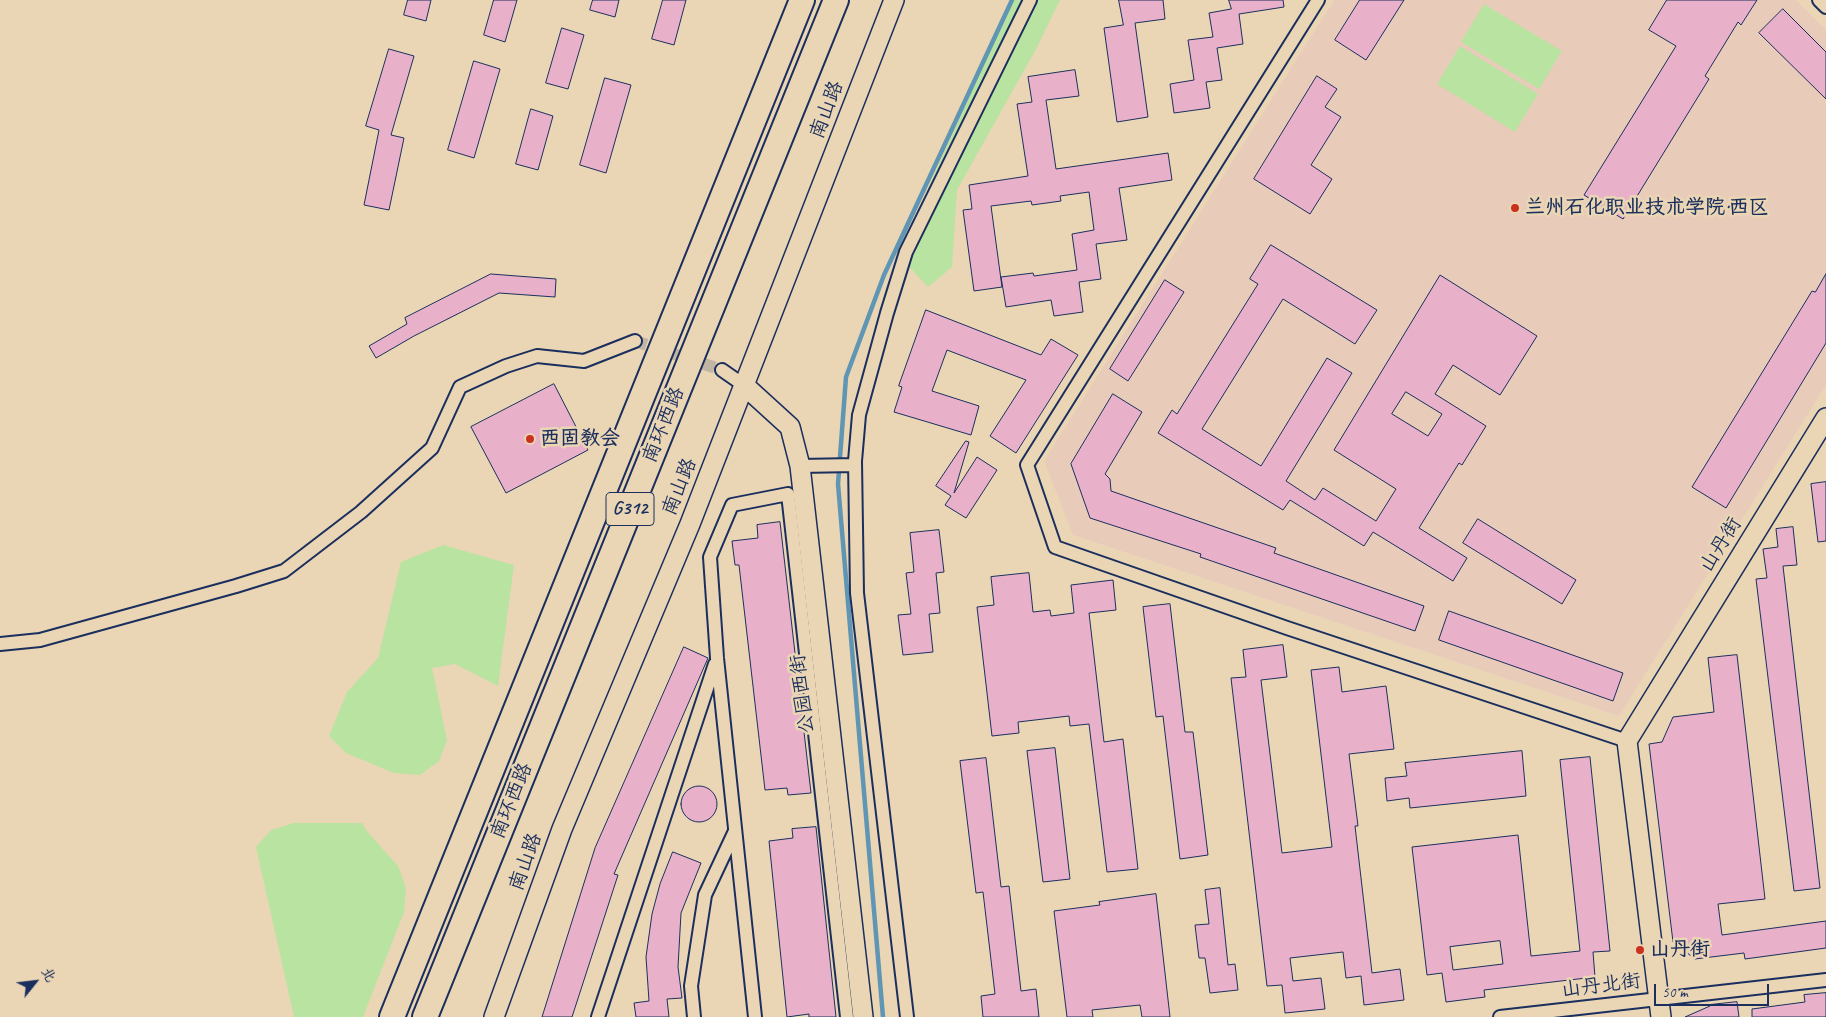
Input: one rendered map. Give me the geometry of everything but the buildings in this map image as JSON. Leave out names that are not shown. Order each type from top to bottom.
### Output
[{"type":"highway","name":"南环西路","points":[[392,1017],[802,0]]},
{"type":"highway","name":"南环西路","points":[[425,1017],[836,0]]},
{"type":"street","name":"南山路","points":[[494,1017],[562,829],[690,524],[894,0]]},
{"type":"street","points":[[907,1017],[857,593],[850,465],[866,388],[906,252],[1030,0]]},
{"type":"street","points":[[1318,0],[1028,465],[1055,547],[1288,628],[1627,741],[1661,1017]]},
{"type":"street","points":[[1819,0],[1826,7]]},
{"type":"street","points":[[0,644],[40,640],[284,571],[361,512],[432,448],[460,387],[506,366],[537,356],[584,361],[635,340]]},
{"type":"street","points":[[722,370],[745,386]]},
{"type":"street","name":"公园西街","points":[[745,386],[790,427],[808,466],[863,1017]]},
{"type":"street","name":"山丹街","points":[[1627,741],[1826,418]]},
{"type":"street","points":[[808,466],[850,465]]},
{"type":"street","points":[[755,1017],[717,658],[710,557],[732,505],[788,494],[847,1017]]},
{"type":"street","points":[[598,1017],[717,658]]},
{"type":"street","points":[[694,1017],[691,986],[705,895],[735,831]]},
{"type":"street","name":"山丹北街","points":[[1500,1017],[1826,980]]},
{"type":"shaded area","name":"兰州石化职业技术学院·西区","points":[[1334,0],[1796,0],[1826,30],[1826,385],[1619,716],[1073,535],[1044,461]]},
{"type":"green space","points":[[1013,0],[1060,0],[1036,49],[957,190],[952,267],[928,287],[898,255]]},
{"type":"green space","points":[[1484,4],[1562,51],[1539,89],[1461,42]]},
{"type":"green space","points":[[1460,46],[1538,94],[1515,132],[1437,84]]},
{"type":"green space","points":[[443,545],[514,565],[498,686],[455,664],[432,668],[447,740],[439,761],[420,775],[394,773],[346,753],[329,736],[347,692],[378,658],[401,562]]},
{"type":"green space","points":[[294,823],[362,823],[398,866],[406,888],[404,912],[363,1017],[294,1017],[256,847],[271,830]]},
{"type":"waterway","points":[[883,1017],[838,484],[846,377],[884,275],[1012,0]]},
{"type":"tunnel","points":[[635,341],[722,370]]},
{"type":"place","name":"兰州石化职业技术学院·西区","points":[[1515,208]]},
{"type":"place","name":"西固教会","points":[[530,439]]},
{"type":"place","name":"山丹街","points":[[1640,950]]}]
